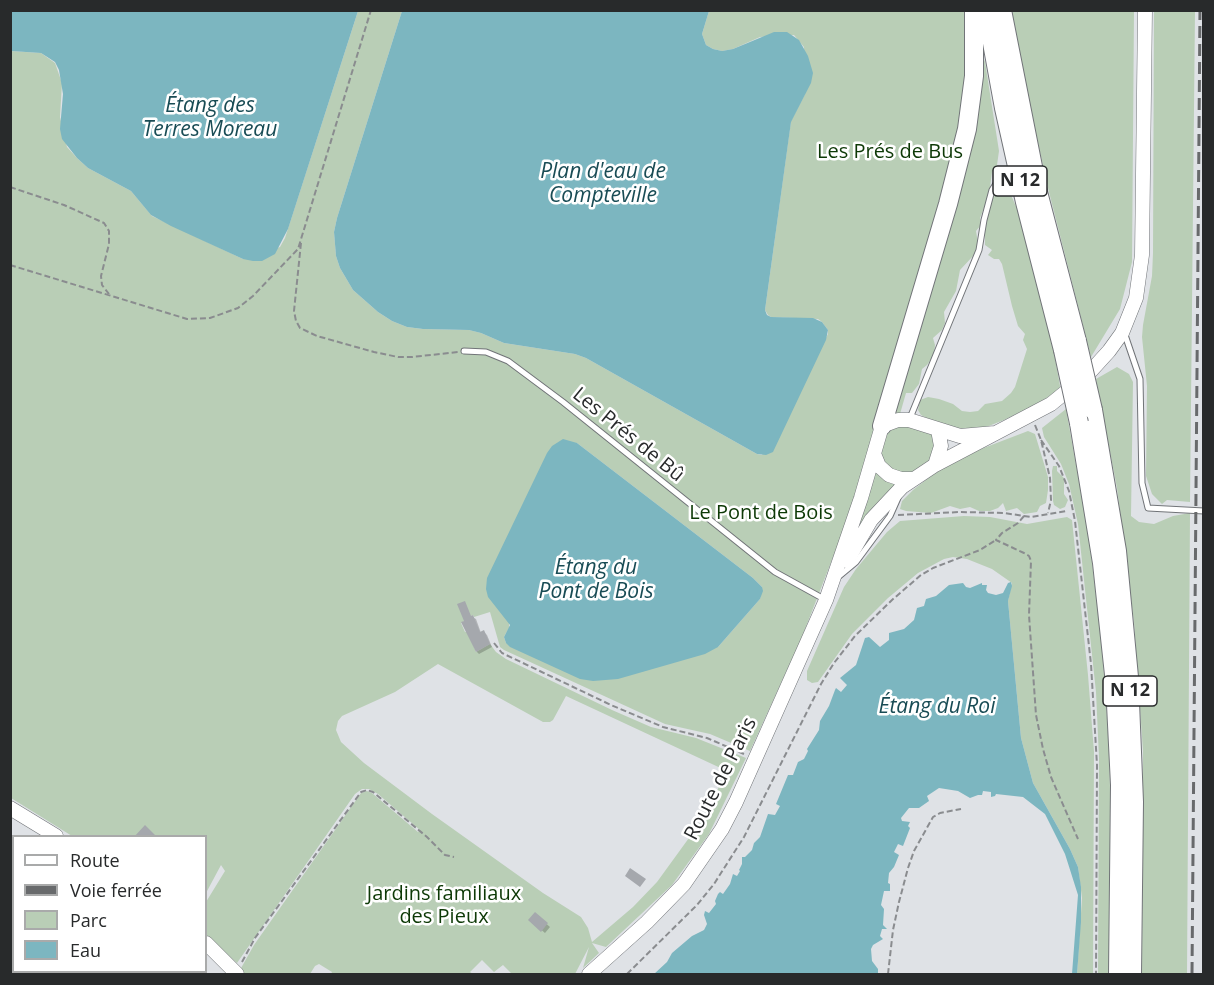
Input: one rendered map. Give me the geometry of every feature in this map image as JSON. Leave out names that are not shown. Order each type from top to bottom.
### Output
[{"type":"highway","points":[[882,426],[948,204],[967,129],[974,76],[974,10]]},
{"type":"highway","name":"N 12","points":[[986,10],[1020,181],[1070,345]]},
{"type":"highway","name":"N 12","points":[[1002,10],[1070,345],[1117,551],[1130,688],[1134,823],[1132,975]]},
{"type":"highway","name":"N 12","points":[[1086,416],[1116,694],[1120,795],[1118,975]]},
{"type":"street","name":"Route de Paris","points":[[589,975],[662,907],[696,868],[722,829],[826,600],[871,520],[908,483],[935,465],[1032,416],[1060,397],[1081,380],[1109,351],[1123,330],[1136,298],[1142,255],[1145,10]]},
{"type":"street","points":[[882,426],[898,420],[909,420],[966,436],[995,433]]},
{"type":"street","name":"Route de Paris","points":[[826,600],[882,426]]},
{"type":"street","points":[[935,465],[941,446],[938,430]]},
{"type":"street","points":[[874,454],[879,466],[889,475],[908,483]]},
{"type":"street","points":[[10,808],[53,835]]},
{"type":"street","points":[[207,944],[236,973]]},
{"type":"lane","points":[[909,420],[979,250],[992,190],[1004,176]]},
{"type":"lane","points":[[1123,330],[1140,379],[1142,483],[1148,508],[1203,511]]},
{"type":"lane","name":"Les Prés de Bû","points":[[464,351],[486,352],[508,361],[563,402],[768,567],[790,582],[826,600]]},
{"type":"lane","points":[[838,577],[856,562],[890,516],[908,483]]},
{"type":"path","points":[[10,264],[187,319],[200,320],[220,316],[238,308],[295,254],[371,10]]},
{"type":"path","points":[[10,187],[64,205],[104,223],[109,231],[110,244],[101,272],[101,280],[104,288],[112,296]]},
{"type":"path","points":[[301,237],[294,311],[300,328],[317,336],[398,357],[464,351]]},
{"type":"path","points":[[1032,416],[1041,440],[1050,478],[1051,500],[1048,513]]},
{"type":"path","points":[[1041,440],[1059,466],[1069,490],[1075,521],[1092,664],[1097,765],[1096,975]]},
{"type":"path","points":[[890,516],[960,512],[1037,516],[1066,511]]},
{"type":"path","points":[[627,975],[697,905],[714,884],[744,837],[817,691],[834,663],[855,636],[921,575],[980,550],[996,540],[1002,532],[1024,516]]},
{"type":"path","points":[[996,540],[1024,552],[1031,561],[1029,615],[1036,715],[1051,777],[1078,839]]},
{"type":"path","points":[[494,643],[502,653],[611,705],[663,727],[707,738],[755,759]]},
{"type":"path","points":[[236,973],[255,938],[361,792],[367,790],[373,792],[445,855],[454,857]]},
{"type":"path","points":[[888,975],[893,930],[914,851],[933,817],[961,809]]},
{"type":"green space","points":[[358,11],[402,11],[334,232],[336,256],[353,290],[378,312],[407,327],[469,330],[504,343],[575,354],[586,358],[762,455],[828,334],[828,330],[818,319],[771,317],[765,310],[791,121],[805,94],[804,47],[794,35],[760,37],[733,49],[722,51],[713,49],[706,45],[702,34],[709,11],[968,11],[969,33],[962,120],[856,498],[802,637],[750,751],[710,734],[665,724],[504,650],[500,647],[490,612],[474,617],[473,615],[461,623],[465,632],[468,631],[476,652],[490,644],[506,659],[612,710],[651,727],[696,738],[746,758],[709,834],[672,885],[606,947],[592,943],[599,953],[583,968],[589,947],[575,974],[512,974],[503,965],[494,972],[482,960],[470,972],[473,974],[331,974],[332,972],[319,964],[310,974],[244,974],[240,970],[254,945],[361,793],[367,791],[372,793],[418,832],[420,830],[369,789],[362,789],[355,794],[237,963],[207,937],[207,900],[225,871],[221,865],[207,891],[207,835],[70,835],[11,798],[10,51],[41,53],[55,63],[62,83],[60,117],[67,147],[88,168],[131,191],[152,216],[243,259],[280,247],[285,238]],"holes":[[[577,443],[762,587],[760,599],[718,647],[506,643],[504,637]],[[438,664],[543,722],[553,720],[566,696],[727,771],[702,820],[657,882],[633,907],[592,942],[588,928],[581,917],[543,893],[364,763],[341,742],[336,730],[342,716],[395,692]]]},
{"type":"green space","points":[[1012,11],[1134,11],[1132,262],[1120,309],[1091,357],[1049,192],[1021,67]]},
{"type":"green space","points":[[1154,11],[1195,11],[1190,502],[1167,500],[1162,504],[1152,494],[1146,476],[1147,386],[1142,337],[1152,276],[1153,253]]},
{"type":"green space","points":[[981,52],[985,62],[999,151],[997,165],[992,172],[989,195],[980,218],[981,225],[976,231],[978,243],[974,255],[960,270],[956,291],[944,312],[945,323],[942,330],[933,338],[934,355],[922,369],[919,384],[912,393],[906,393],[900,414],[893,416]]},
{"type":"green space","points":[[1007,186],[1018,211],[1052,341],[1060,386],[1059,390],[1035,405],[1004,420],[981,429],[958,429],[936,423],[921,415],[918,410],[920,400],[928,397],[939,399],[953,404],[962,411],[970,412],[978,411],[985,404],[1002,401],[1015,387],[1027,349],[1023,340],[1025,334],[1018,326],[1002,264],[999,259],[988,255],[992,250],[985,245],[985,225],[992,196],[1000,187]]},
{"type":"green space","points":[[1117,367],[1129,374],[1133,382],[1131,516],[1139,522],[1154,524],[1173,516],[1190,513],[1187,974],[1142,974],[1143,751],[1134,622],[1117,488],[1096,379]]},
{"type":"green space","points":[[1066,409],[1089,537],[1102,646],[1109,747],[1111,828],[1109,974],[1098,974],[1099,758],[1096,692],[1078,524],[1069,484],[1061,464],[1044,437],[1042,428]]},
{"type":"green space","points":[[903,424],[929,431],[936,440],[931,460],[918,471],[904,474],[887,468],[880,456],[887,430]]},
{"type":"green space","points":[[1028,431],[1035,434],[1048,477],[1046,503],[1040,506],[1037,512],[1024,514],[1017,508],[1006,511],[1003,503],[990,511],[950,506],[931,513],[900,509],[902,501],[913,490],[940,469],[968,454]]},
{"type":"green space","points":[[1053,466],[1057,466],[1057,471],[1064,478],[1064,494],[1068,500],[1065,507],[1060,509],[1054,505],[1053,501]]},
{"type":"green space","points":[[874,467],[902,483],[855,538]]},
{"type":"green space","points":[[964,516],[990,517],[1027,524],[1067,517],[1072,520],[1094,752],[1093,974],[1077,974],[1082,898],[1078,867],[1033,783],[1021,738],[1008,601],[1012,583],[992,569],[967,559],[953,557],[944,559],[918,573],[888,598],[852,634],[818,682],[812,683],[807,680],[807,671],[844,587],[887,532],[900,521]]},
{"type":"water","name":"Étang des Terres Moreau","points":[[11,10],[358,11],[288,229],[275,254],[262,261],[243,259],[171,226],[151,215],[131,191],[88,168],[77,158],[62,139],[60,129],[63,94],[59,70],[55,62],[41,53],[11,51]]},
{"type":"water","name":"Plan d'eau de Compteville","points":[[402,11],[709,11],[702,34],[706,45],[713,49],[722,51],[733,49],[774,32],[787,32],[799,40],[808,56],[813,73],[811,83],[791,122],[765,310],[771,317],[813,318],[822,322],[828,330],[826,340],[773,452],[766,455],[757,454],[586,358],[575,354],[504,343],[469,330],[407,327],[378,312],[353,290],[336,256],[334,232]]},
{"type":"water","name":"Étang du Pont de Bois","points":[[563,439],[577,443],[762,587],[760,599],[718,647],[705,654],[618,679],[593,681],[580,679],[510,647],[506,643],[504,637],[510,625],[488,597],[487,578],[547,453],[552,446]]},
{"type":"water","name":"Étang du Roi","points":[[1011,582],[1008,601],[1021,738],[1033,783],[1078,867],[1081,887],[1081,922],[1077,974],[1072,974],[1078,895],[1065,854],[1045,814],[1023,797],[996,794],[991,797],[991,792],[983,791],[982,795],[970,798],[958,791],[939,788],[927,796],[929,801],[919,808],[909,808],[901,818],[902,821],[910,822],[908,826],[910,828],[903,846],[898,844],[894,852],[899,855],[889,873],[890,891],[884,891],[881,905],[884,909],[883,925],[887,929],[882,929],[880,936],[883,939],[871,949],[872,961],[878,969],[878,974],[654,974],[667,962],[672,953],[692,936],[704,930],[707,924],[705,911],[709,913],[716,904],[718,894],[720,892],[723,894],[733,874],[737,876],[742,857],[752,850],[754,843],[760,837],[768,814],[775,815],[780,806],[776,804],[788,775],[793,775],[798,762],[804,759],[836,688],[841,692],[847,685],[840,678],[856,665],[865,638],[869,637],[880,647],[889,640],[889,633],[904,629],[914,620],[917,608],[924,606],[926,599],[936,596],[949,585],[963,583],[970,588],[982,583],[982,585],[987,585],[988,593],[996,595],[1003,593],[1008,583]]},
{"type":"building","points":[[465,601],[480,632],[484,630],[490,644],[476,652],[461,622],[464,621],[457,604]]},
{"type":"building","points":[[145,825],[155,835],[136,835]]},
{"type":"building","points":[[630,868],[646,879],[640,887],[625,876]]},
{"type":"building","points":[[535,912],[548,923],[541,932],[528,920]]},
{"type":"railway","points":[[1192,974],[1200,10]]},
{"type":"park label","name":"Les Prés de Bus","points":[[890,152]]},
{"type":"park label","name":"Le Pont de Bois","points":[[761,513]]},
{"type":"park label","name":"Jardins familiaux des Pieux","points":[[444,906]]}]
